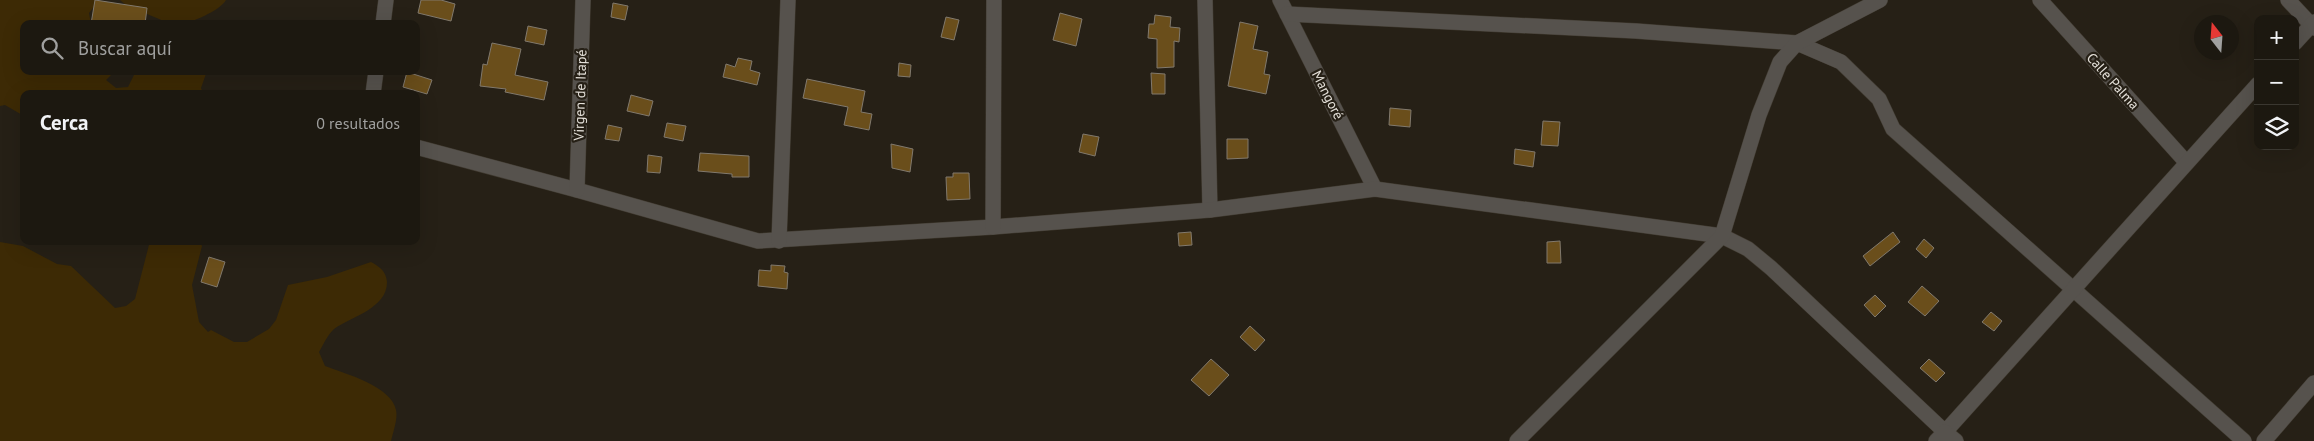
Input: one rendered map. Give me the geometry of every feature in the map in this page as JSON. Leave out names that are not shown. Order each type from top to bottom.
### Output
[{"type":"street","points":[[384,20],[386,0]]},
{"type":"street","name":"Virgen de Itapé","points":[[577,190],[583,0]]},
{"type":"street","points":[[779,241],[788,0]]},
{"type":"street","points":[[993,227],[994,0]]},
{"type":"street","points":[[1205,0],[1210,210]]},
{"type":"street","name":"Mangoré","points":[[1280,0],[1376,189]]},
{"type":"street","points":[[1516,441],[1722,236],[1759,115],[1780,62],[1797,43],[1880,0]]},
{"type":"street","name":"Calle Palma","points":[[2040,0],[2186,162]]},
{"type":"street","points":[[2288,0],[2313,25],[2299,38]]},
{"type":"street","points":[[1287,14],[1636,31],[1797,43],[1841,62],[1879,99],[1893,129],[2244,441]]},
{"type":"street","points":[[374,90],[375,75]]},
{"type":"street","points":[[420,149],[577,190],[758,241],[993,227],[1210,210],[1376,189],[1722,236],[1748,249],[1771,268],[1946,438],[2072,289],[2254,88]]},
{"type":"street","points":[[2264,441],[2314,383]]},
{"type":"shaded area","points":[[0,0],[99,0],[89,13],[90,20],[20,20],[20,75],[111,75],[106,80],[116,88],[128,87],[134,75],[206,75],[202,90],[20,90],[20,114],[5,105],[0,106]]},
{"type":"shaded area","points":[[120,0],[226,0],[217,9],[194,20],[162,20],[126,5]]},
{"type":"shaded area","points":[[0,242],[23,246],[57,264],[71,266],[115,308],[126,306],[135,299],[149,245],[201,245],[192,285],[199,322],[208,332],[211,330],[234,342],[247,342],[269,329],[276,320],[288,285],[327,277],[371,262],[384,272],[387,282],[386,291],[375,305],[334,329],[319,352],[325,366],[367,382],[386,394],[396,410],[395,426],[391,441],[0,441]]},
{"type":"building","points":[[95,0],[147,8],[146,20],[92,20]]},
{"type":"building","points":[[421,0],[441,0],[455,4],[451,21],[418,13]]},
{"type":"building","points":[[613,3],[628,6],[625,20],[611,17]]},
{"type":"building","points":[[1060,13],[1082,19],[1076,46],[1053,40]]},
{"type":"building","points":[[1155,15],[1171,17],[1170,27],[1180,28],[1179,42],[1174,41],[1174,67],[1157,68],[1157,39],[1148,38],[1149,24],[1154,24]]},
{"type":"building","points":[[946,17],[959,20],[954,40],[941,37]]},
{"type":"building","points":[[1240,22],[1258,26],[1253,49],[1268,52],[1264,74],[1270,75],[1266,94],[1228,86]]},
{"type":"building","points":[[528,26],[547,30],[544,45],[525,41]]},
{"type":"building","points":[[492,43],[521,49],[515,75],[548,82],[544,100],[505,92],[506,89],[480,86],[483,64],[487,65]]},
{"type":"building","points":[[738,58],[752,61],[750,70],[760,73],[757,85],[723,77],[726,64],[735,67]]},
{"type":"building","points":[[899,63],[911,65],[910,77],[898,76]]},
{"type":"building","points":[[1151,73],[1165,74],[1165,94],[1152,94]]},
{"type":"building","points":[[406,75],[416,75],[432,80],[427,94],[420,92],[420,90],[403,87]]},
{"type":"building","points":[[807,79],[865,91],[861,112],[872,114],[869,130],[844,125],[848,107],[803,98]]},
{"type":"building","points":[[631,95],[653,101],[649,116],[627,111]]},
{"type":"building","points":[[1390,108],[1411,110],[1410,127],[1389,125]]},
{"type":"building","points":[[1543,121],[1560,122],[1558,146],[1541,145]]},
{"type":"building","points":[[667,123],[686,126],[683,141],[664,137]]},
{"type":"building","points":[[608,125],[622,128],[619,141],[605,139]]},
{"type":"building","points":[[1083,134],[1099,137],[1095,156],[1079,152]]},
{"type":"building","points":[[1227,139],[1248,139],[1248,158],[1227,159]]},
{"type":"building","points":[[891,144],[913,149],[910,172],[892,168]]},
{"type":"building","points":[[1515,149],[1535,152],[1533,167],[1514,164]]},
{"type":"building","points":[[700,153],[749,156],[749,177],[732,177],[732,174],[698,171]]},
{"type":"building","points":[[648,155],[662,157],[660,173],[647,172]]},
{"type":"building","points":[[953,173],[969,173],[970,199],[947,200],[946,177],[953,177]]},
{"type":"building","points":[[1191,232],[1192,245],[1179,246],[1178,233]]},
{"type":"building","points":[[1893,232],[1900,242],[1870,266],[1863,256]]},
{"type":"building","points":[[1924,239],[1934,248],[1926,258],[1916,249]]},
{"type":"building","points":[[1560,241],[1561,263],[1547,263],[1547,242]]},
{"type":"building","points":[[209,257],[225,262],[217,287],[201,282]]},
{"type":"building","points":[[771,265],[785,266],[784,272],[788,273],[787,289],[758,286],[759,270],[771,271]]},
{"type":"building","points":[[1922,286],[1939,301],[1925,316],[1908,302]]},
{"type":"building","points":[[1875,295],[1886,306],[1875,317],[1864,305]]},
{"type":"building","points":[[1991,312],[2002,321],[1994,331],[1982,322]]},
{"type":"building","points":[[1250,326],[1265,340],[1255,351],[1240,337]]},
{"type":"building","points":[[1211,359],[1229,375],[1209,396],[1191,380]]},
{"type":"building","points":[[1929,359],[1945,373],[1936,382],[1920,368]]}]
